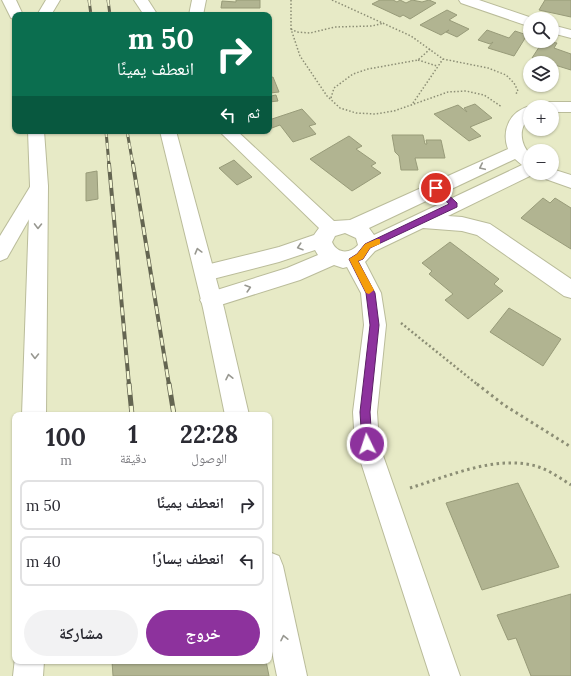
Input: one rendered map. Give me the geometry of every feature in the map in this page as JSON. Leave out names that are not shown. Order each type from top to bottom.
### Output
[{"type":"street","points":[[9,0],[15,12]]},
{"type":"street","points":[[46,12],[53,0]]},
{"type":"street","points":[[141,0],[149,12]]},
{"type":"street","points":[[151,12],[154,0]]},
{"type":"street","points":[[197,12],[199,0]]},
{"type":"street","points":[[466,0],[523,20]]},
{"type":"street","points":[[559,31],[571,34]]},
{"type":"street","points":[[559,107],[571,107]]},
{"type":"street","points":[[523,116],[512,129],[513,140],[523,155]]},
{"type":"street","points":[[34,412],[39,186],[36,134]]},
{"type":"street","points":[[169,134],[187,202],[198,252],[219,327],[236,412]]},
{"type":"street","points":[[230,134],[326,234]]},
{"type":"street","points":[[352,227],[436,188],[523,157]]},
{"type":"street","points":[[211,300],[351,254],[523,172]]},
{"type":"street","points":[[559,178],[571,182]]},
{"type":"street","points":[[0,253],[39,186]]},
{"type":"street","points":[[436,188],[454,205]]},
{"type":"street","points":[[481,192],[480,216],[484,229]]},
{"type":"street","points":[[420,221],[441,221],[484,229],[571,290]]},
{"type":"street","points":[[205,273],[279,254],[326,234],[337,226],[352,227],[364,234],[351,254]]},
{"type":"street","points":[[326,234],[322,247],[326,253],[351,254]]},
{"type":"street","points":[[351,254],[371,293],[375,325],[366,420],[367,444],[445,676]]},
{"type":"street","points":[[272,580],[292,676]]},
{"type":"street","points":[[28,676],[29,664]]},
{"type":"path","points":[[291,0],[291,29],[299,53],[306,66],[330,98],[343,110],[366,116],[383,114],[447,91],[475,90],[523,116]]},
{"type":"path","points":[[332,0],[357,13],[385,23],[411,36],[430,48],[443,59],[488,68],[506,75],[514,82],[518,90],[513,98]]},
{"type":"path","points":[[291,29],[299,33],[313,33],[339,26],[362,28],[385,23]]},
{"type":"path","points":[[418,60],[430,48]]},
{"type":"path","points":[[413,104],[443,59]]},
{"type":"path","points":[[330,98],[334,88],[353,74],[368,69],[418,60],[437,66]]},
{"type":"path","points":[[371,299],[504,406],[571,447]]},
{"type":"path","points":[[384,495],[496,463],[519,462],[535,465],[549,471],[571,485]]},
{"type":"building","points":[[236,0],[260,0],[260,8],[221,8],[222,1],[236,2]]},
{"type":"building","points":[[380,0],[393,0],[397,2],[400,0],[406,3],[412,0],[422,2],[429,0],[436,3],[410,19],[403,15],[400,17],[372,4]]},
{"type":"building","points":[[545,0],[571,0],[571,17],[559,14],[559,12],[539,10]]},
{"type":"building","points":[[447,10],[457,15],[449,20],[469,29],[457,37],[446,32],[449,30],[441,35],[420,25]]},
{"type":"building","points":[[487,30],[509,38],[515,31],[523,34],[523,41],[514,56],[488,48],[493,42],[490,44],[478,40]]},
{"type":"building","points":[[538,48],[554,48],[571,54],[571,70],[559,66],[559,56],[533,56]]},
{"type":"building","points":[[273,77],[279,92],[272,93]]},
{"type":"building","points":[[276,95],[278,101],[272,102],[272,96]]},
{"type":"building","points":[[475,104],[492,118],[470,127],[481,136],[469,141],[434,114],[458,105],[467,112],[464,108]]},
{"type":"building","points":[[302,109],[316,124],[309,126],[316,134],[293,142],[280,125],[272,128],[272,119]]},
{"type":"building","points":[[392,135],[423,135],[425,144],[427,144],[426,140],[441,140],[445,158],[415,158],[418,170],[401,170],[399,156],[395,152]]},
{"type":"building","points":[[349,136],[362,146],[356,149],[376,163],[371,166],[381,173],[352,191],[310,159]]},
{"type":"building","points":[[234,160],[252,177],[237,185],[219,168]]},
{"type":"building","points":[[97,171],[98,199],[86,201],[86,173]]},
{"type":"building","points":[[543,198],[550,203],[555,198],[571,208],[571,249],[521,218]]},
{"type":"building","points":[[450,242],[499,279],[494,284],[503,291],[468,319],[445,300],[453,294],[429,274],[432,271],[422,263]]},
{"type":"building","points":[[509,308],[561,339],[543,366],[490,332]]},
{"type":"building","points":[[518,483],[559,567],[482,590],[446,503]]},
{"type":"building","points":[[571,594],[571,676],[531,676],[516,638],[508,640],[497,615]]},
{"type":"building","points":[[112,664],[267,664],[269,676],[113,676]]},
{"type":"railway","points":[[89,0],[91,12]]},
{"type":"railway","points":[[108,0],[110,12]]},
{"type":"railway","points":[[106,134],[109,165]]},
{"type":"railway","points":[[128,134],[133,165]]},
{"type":"railway","points":[[109,164],[129,385]]},
{"type":"railway","points":[[133,164],[169,385]]},
{"type":"railway","points":[[129,384],[132,412]]},
{"type":"railway","points":[[169,384],[174,412]]},
{"type":"slow traffic","points":[[369,290],[353,259],[365,252],[368,246],[377,242]]},
{"type":"route","points":[[367,444],[365,412],[375,325],[371,293],[353,259],[365,252],[368,246],[454,205],[436,188]]}]
